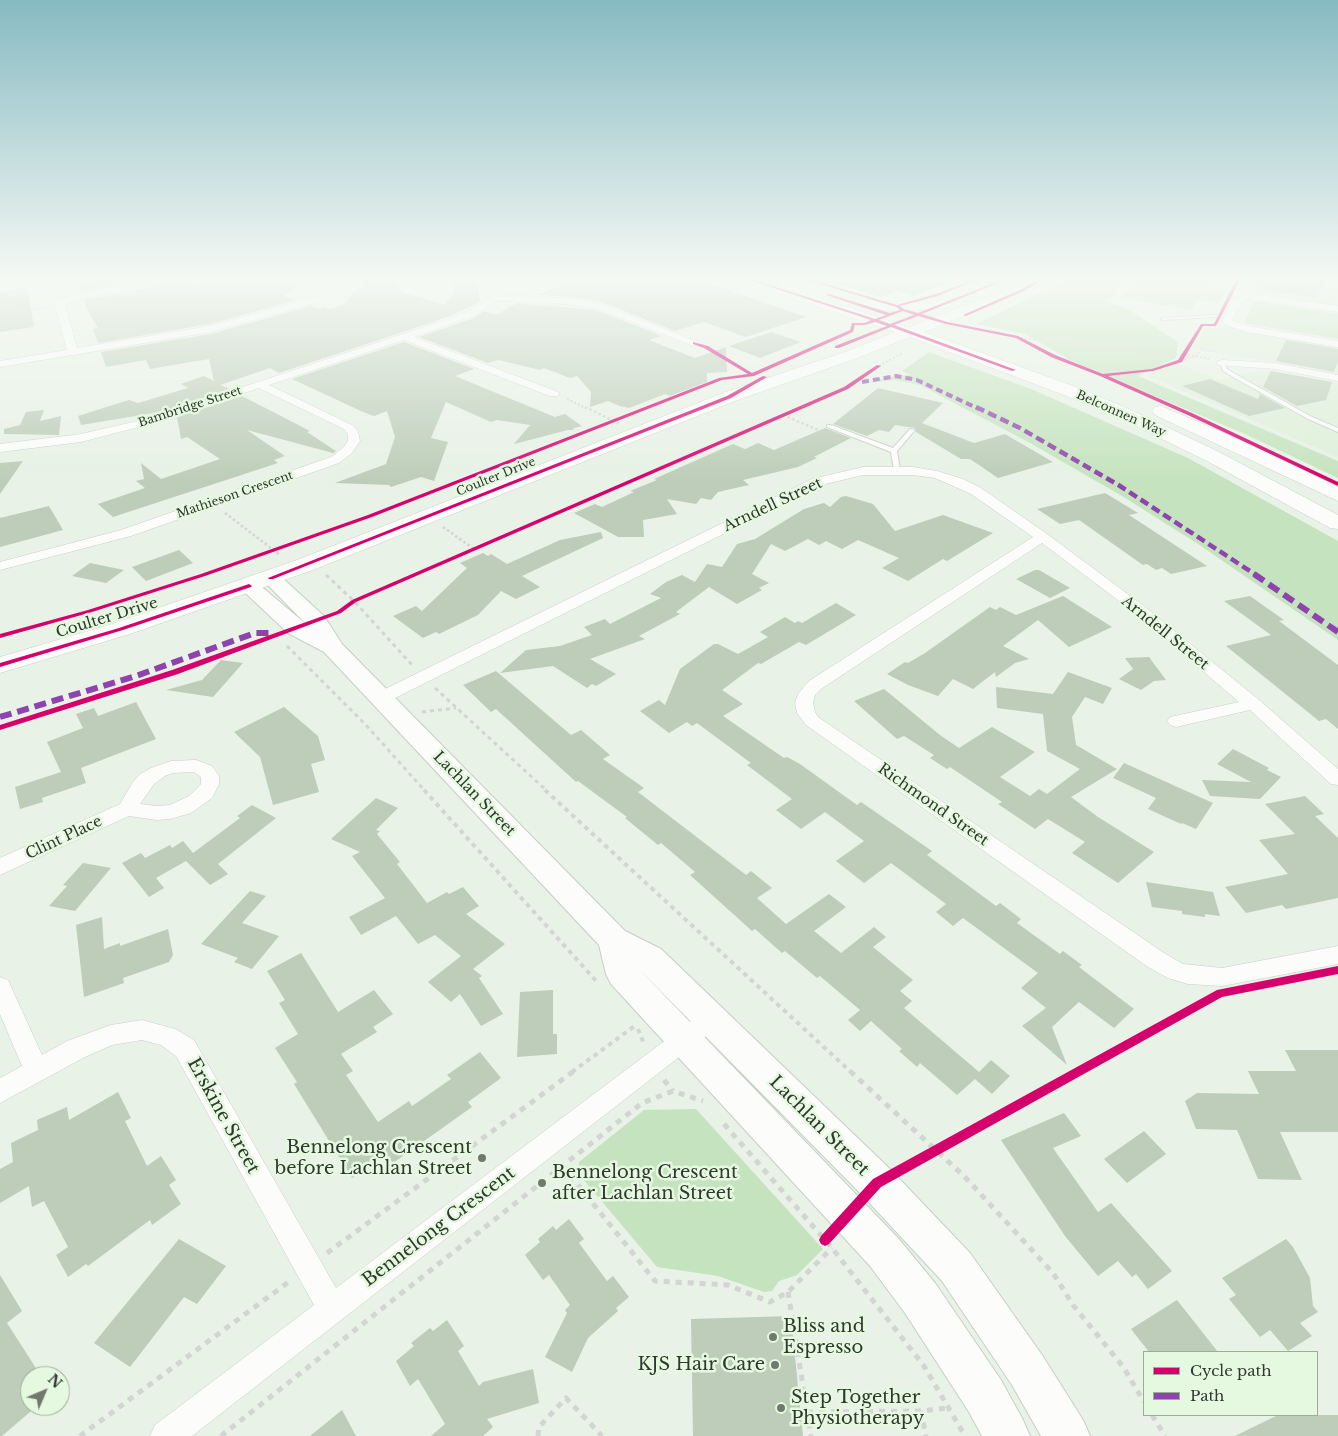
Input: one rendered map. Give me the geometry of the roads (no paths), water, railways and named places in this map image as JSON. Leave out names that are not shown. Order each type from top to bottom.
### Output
[{"type":"main road","name":"Coulter Drive","points":[[0,664],[120,629],[305,566],[729,397],[854,354],[867,347]]},
{"type":"main road","points":[[854,354],[888,347]]},
{"type":"main road","points":[[934,347],[1014,370]]},
{"type":"main road","name":"Belconnen Way","points":[[959,347],[1079,395],[1168,434],[1252,476],[1338,523]]},
{"type":"main road","name":"Belconnen Way","points":[[991,347],[1058,370],[1151,406],[1250,451],[1338,495]]},
{"type":"main road","name":"Coulter Drive","points":[[729,397],[779,370],[834,348]]},
{"type":"street","points":[[72,347],[73,352]]},
{"type":"street","points":[[0,364],[103,347]]},
{"type":"street","name":"Bambridge Street","points":[[0,448],[45,444],[117,430],[375,347]]},
{"type":"street","points":[[431,347],[554,394]]},
{"type":"street","points":[[1222,363],[1275,366],[1338,378]]},
{"type":"street","name":"Mathieson Crescent","points":[[0,566],[94,543],[335,460],[348,450],[354,441],[354,434],[348,427],[261,385]]},
{"type":"street","name":"Arndell Street","points":[[381,698],[817,482],[863,471],[897,470],[937,476],[958,482],[976,491],[1042,537],[1140,610],[1253,704],[1338,779]]},
{"type":"street","name":"Richmond Street","points":[[1042,537],[815,685],[807,694],[804,703],[806,712],[812,721],[1176,972],[1188,975],[1222,977],[1338,955]]},
{"type":"street","name":"Lachlan Street","points":[[260,582],[296,628],[333,648],[614,940],[622,974],[697,1030],[877,1183],[956,1267],[1026,1370],[1067,1436]]},
{"type":"street","points":[[1176,721],[1253,704]]},
{"type":"street","name":"Clint Place","points":[[0,867],[127,808]]},
{"type":"street","points":[[0,987],[36,1072]]},
{"type":"street","name":"Erskine Street","points":[[0,1091],[76,1049],[111,1035],[142,1030],[167,1036],[185,1048],[332,1309]]},
{"type":"street","name":"Lachlan Street","points":[[697,1030],[836,1227],[884,1252],[920,1298],[985,1396],[1008,1436]]},
{"type":"street","name":"Bennelong Crescent","points":[[166,1436],[697,1030]]},
{"type":"lane","points":[[1222,363],[1225,370],[1235,376],[1310,418],[1338,430]]},
{"type":"lane","points":[[829,426],[894,451]]},
{"type":"lane","points":[[897,470],[894,451],[912,430]]},
{"type":"place","name":"Bennelong Crescent before Lachlan Street","points":[[482,1158]]},
{"type":"place","name":"Bennelong Crescent after Lachlan Street","points":[[542,1183]]},
{"type":"place","name":"Bliss and Espresso","points":[[773,1337]]},
{"type":"place","name":"KJS Hair Care","points":[[775,1365]]},
{"type":"place","name":"Step Together Physiotherapy","points":[[781,1408]]}]
